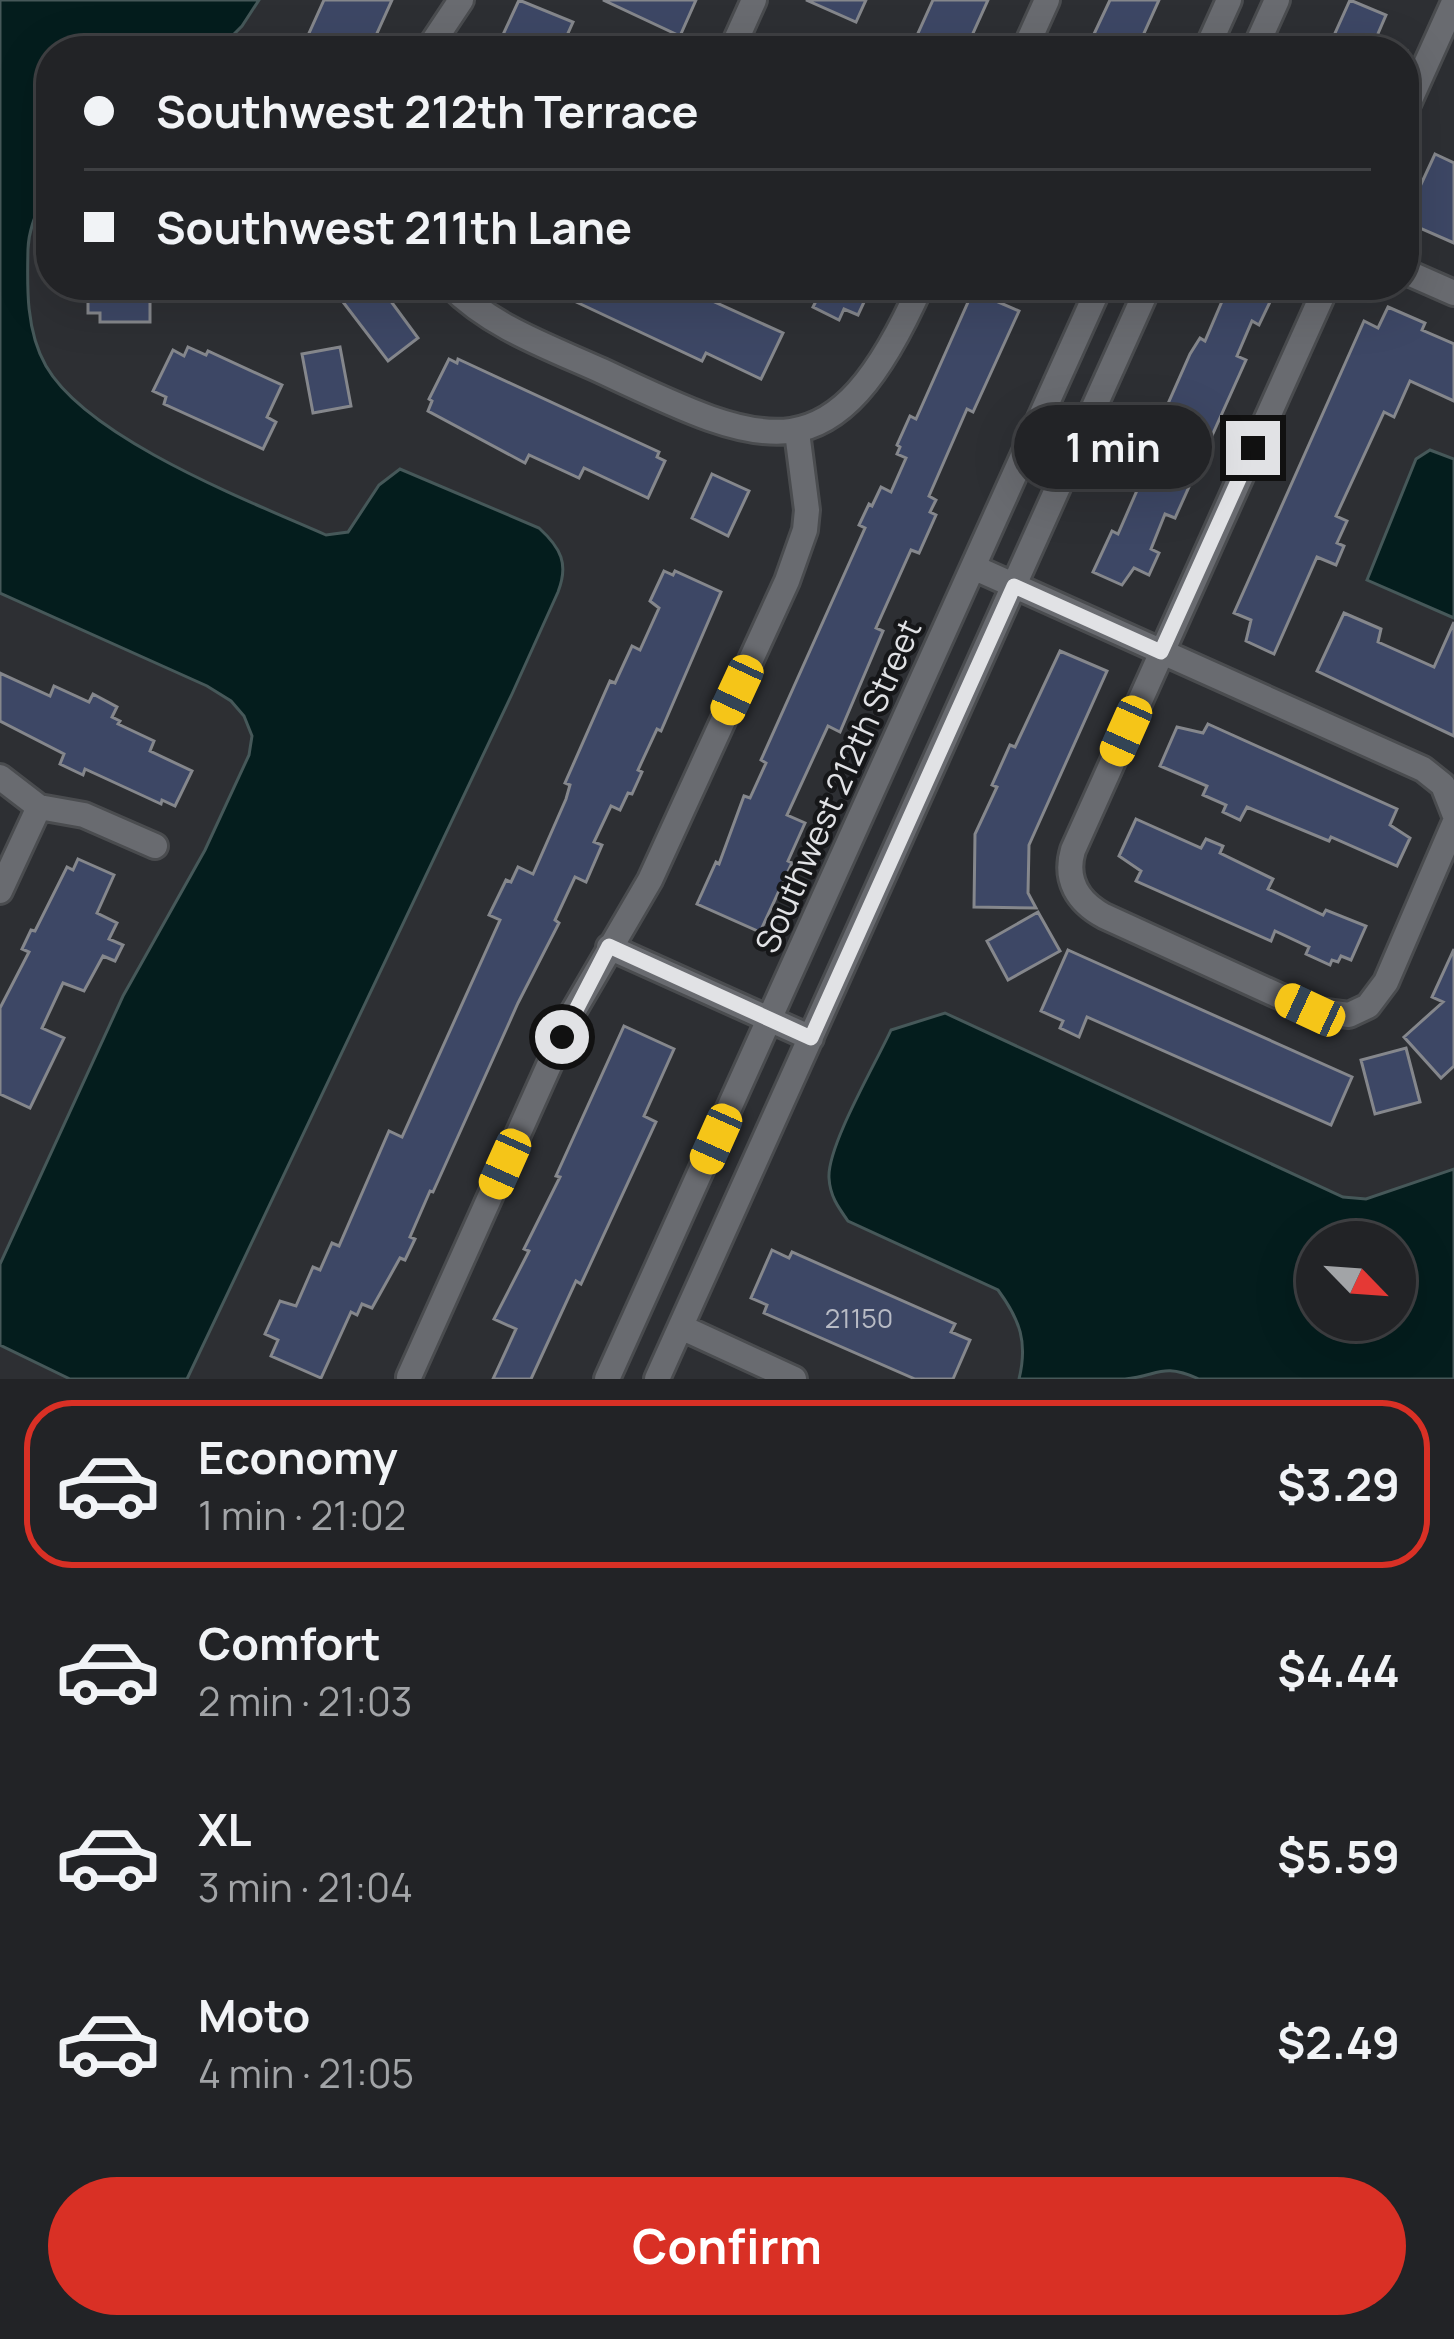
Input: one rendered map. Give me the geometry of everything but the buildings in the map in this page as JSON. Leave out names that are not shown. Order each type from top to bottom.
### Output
[{"type":"street","points":[[437,36],[461,0]]},
{"type":"street","points":[[738,36],[754,0]]},
{"type":"street","points":[[1031,36],[1047,0]]},
{"type":"street","points":[[1212,36],[1228,0]]},
{"type":"street","points":[[1261,36],[1277,0]]},
{"type":"street","points":[[1419,80],[1454,4],[1444,0]]},
{"type":"street","points":[[1419,278],[1454,293]]},
{"type":"street","points":[[469,300],[495,321],[703,418],[759,433],[797,432],[836,410],[866,384],[914,300]]},
{"type":"street","name":"Southwest 212th Street","points":[[607,1379],[1093,300]]},
{"type":"street","points":[[658,1379],[1142,300]]},
{"type":"street","points":[[1320,300],[1073,850],[1073,886],[1081,900],[1104,916],[1310,1010],[1342,1016],[1373,1001],[1386,982],[1454,824]]},
{"type":"street","points":[[409,1377],[573,1012],[650,880],[798,554],[805,530],[807,487],[797,432]]},
{"type":"street","points":[[973,566],[1423,770],[1438,780],[1452,804]]},
{"type":"street","points":[[0,777],[39,807],[83,814],[155,846]]},
{"type":"street","points":[[0,891],[39,807]]},
{"type":"street","points":[[609,946],[811,1038]]},
{"type":"street","points":[[681,1327],[748,1370],[794,1379]]},
{"type":"shaded area","points":[[0,0],[259,0],[232,36],[36,36],[36,214],[29,239],[28,294],[39,353],[67,393],[133,443],[326,535],[348,532],[379,485],[400,469],[539,528],[553,542],[563,565],[558,592],[512,694],[187,1379],[70,1379],[0,1345],[0,1264],[123,996],[205,850],[249,755],[252,736],[231,701],[207,686],[0,593]]},
{"type":"shaded area","points":[[1430,450],[1454,459],[1454,618],[1367,580],[1416,459]]},
{"type":"shaded area","points":[[945,1013],[1343,1197],[1366,1199],[1454,1169],[1454,1379],[1199,1379],[1168,1371],[1125,1379],[1019,1379],[1020,1332],[998,1290],[848,1221],[838,1206],[829,1178],[830,1164],[891,1030]]},
{"type":"route","points":[[562,1037],[609,946],[811,1038],[1014,586],[1161,652],[1253,448]]}]
